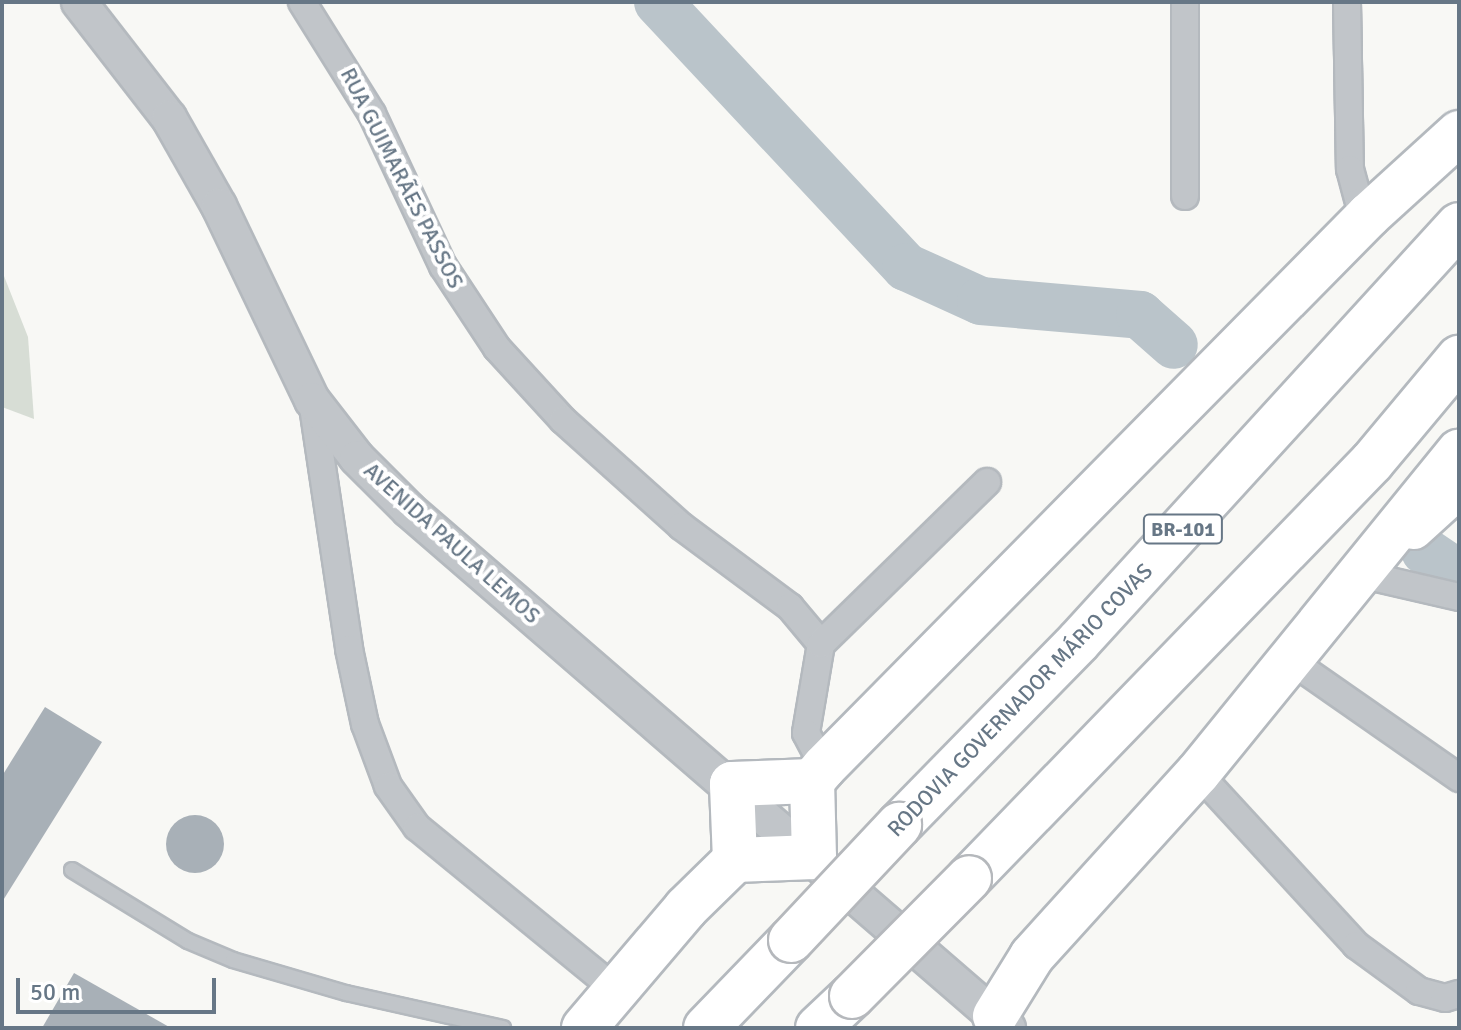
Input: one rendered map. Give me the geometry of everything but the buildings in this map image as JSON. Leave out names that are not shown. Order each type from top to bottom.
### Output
[{"type":"highway","points":[[735,860],[732,784],[818,774],[1369,215],[1459,133]]},
{"type":"highway","name":"RODOVIA GOVERNADOR MÁRIO COVAS","points":[[706,1028],[1090,630],[1459,225]]},
{"type":"highway","points":[[818,1028],[969,878],[1372,462],[1459,358]]},
{"type":"highway","points":[[998,1024],[1032,956],[1198,773],[1412,528],[1459,452]]},
{"type":"highway","points":[[584,1028],[615,989],[735,860],[814,857],[818,774]]},
{"type":"street","name":"AVENIDA PAULA LEMOS","points":[[79,2],[169,118],[219,206],[312,400],[357,458],[409,510],[732,784],[998,1024]]},
{"type":"street","name":"RUA GUIMARÃES PASSOS","points":[[302,2],[372,114],[443,266],[497,348],[563,420],[681,526],[790,607],[821,644]]},
{"type":"street","points":[[1185,2],[1185,196]]},
{"type":"street","points":[[1347,2],[1350,169],[1359,202],[1369,215]]},
{"type":"street","points":[[312,400],[349,649],[365,724],[388,786],[417,827],[615,989]]},
{"type":"street","points":[[818,774],[806,733],[821,644],[987,482]]},
{"type":"street","points":[[1412,528],[1459,597]]},
{"type":"street","points":[[1293,662],[1459,778]]},
{"type":"street","points":[[1198,773],[1356,945],[1419,991],[1445,998],[1459,994]]},
{"type":"lane","points":[[72,870],[188,941],[233,960],[346,993],[503,1028]]},
{"type":"shaded area","points":[[2,271],[28,337],[34,419],[2,407]]},
{"type":"waterway","points":[[658,2],[906,267],[981,301],[1140,315],[1174,345]]},
{"type":"waterway","points":[[1425,551],[1459,574]]}]
